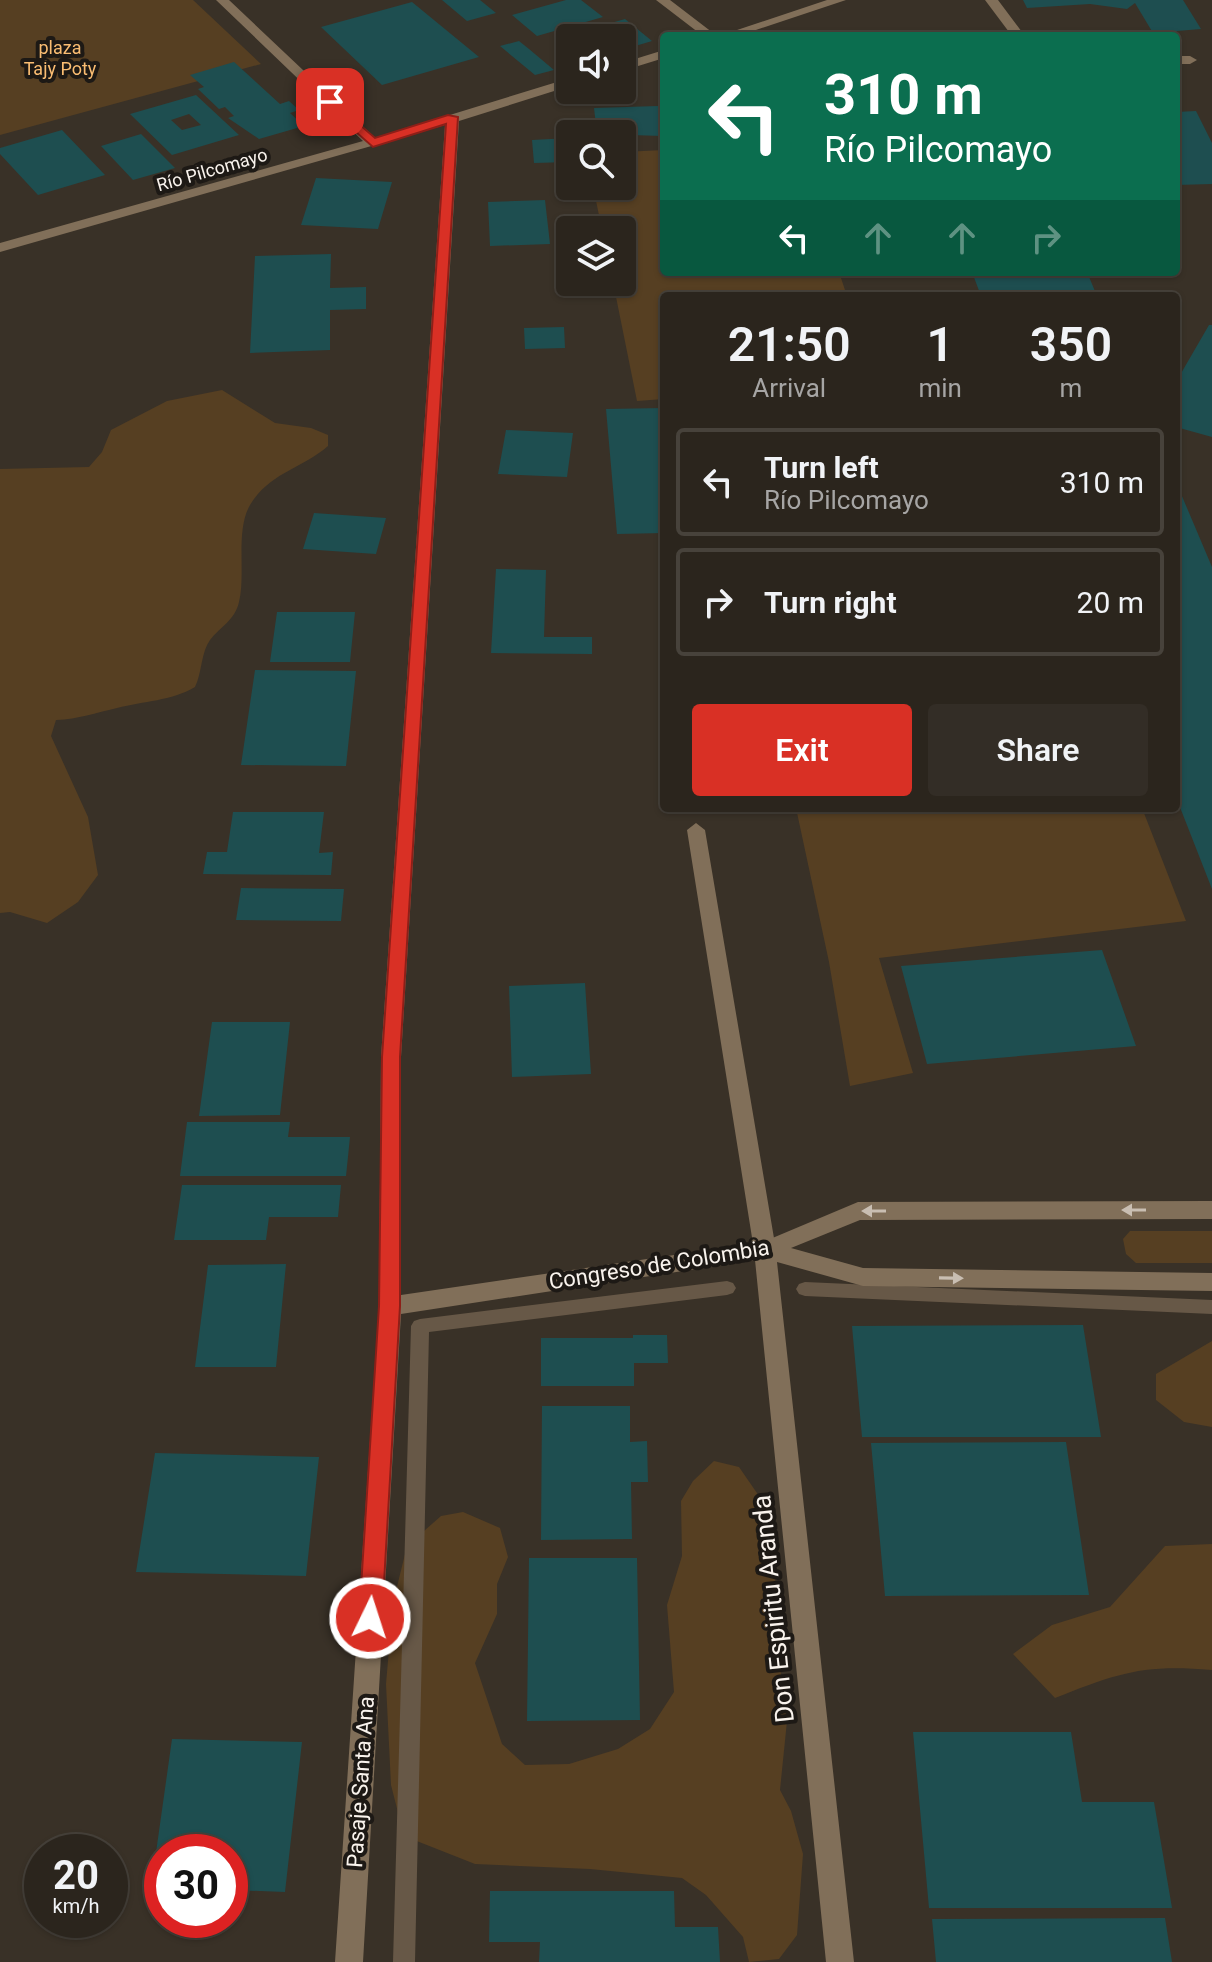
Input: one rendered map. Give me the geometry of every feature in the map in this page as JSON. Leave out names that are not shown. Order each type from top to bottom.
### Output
[{"type":"street","points":[[222,0],[373,143]]},
{"type":"street","points":[[662,0],[706,32]]},
{"type":"street","points":[[738,32],[840,0]]},
{"type":"street","points":[[991,0],[1016,32]]},
{"type":"street","points":[[636,63],[660,55]]},
{"type":"street","name":"Río Pilcomayo","points":[[0,248],[373,143],[556,86]]},
{"type":"street","name":"Pasaje Santa Ana","points":[[349,1962],[390,1306],[391,1057],[452,117]]},
{"type":"street","name":"Don Espiritu Aranda","points":[[696,830],[765,1250],[840,1962]]},
{"type":"street","name":"Congreso de Colombia","points":[[390,1306],[765,1250],[858,1211],[1212,1210]]},
{"type":"street","points":[[765,1250],[863,1277],[1212,1282]]},
{"type":"green space","name":"plaza Tajy Poty","points":[[0,0],[193,0],[261,64],[0,135]]},
{"type":"green space","points":[[660,150],[660,276],[840,276],[846,292],[660,292],[660,399],[637,401],[616,296],[636,296],[636,216],[599,216],[596,200],[636,200],[636,151]]},
{"type":"green space","points":[[222,390],[275,423],[311,428],[328,435],[328,446],[276,478],[250,505],[243,527],[239,602],[231,619],[207,645],[195,687],[167,698],[56,720],[51,736],[88,817],[98,875],[78,902],[47,923],[10,912],[0,913],[0,469],[89,467],[102,452],[111,430],[167,401]]},
{"type":"green space","points":[[797,812],[1144,812],[1186,921],[879,958],[913,1073],[850,1086],[829,962]]},
{"type":"green space","points":[[1130,1231],[1212,1231],[1212,1263],[1136,1263],[1126,1254],[1123,1239]]},
{"type":"green space","points":[[1212,1341],[1212,1427],[1184,1422],[1156,1400],[1156,1374]]},
{"type":"green space","points":[[714,1461],[739,1467],[759,1496],[775,1559],[776,1636],[787,1721],[780,1790],[791,1811],[803,1854],[797,1935],[779,1959],[749,1962],[743,1937],[706,1895],[682,1878],[590,1869],[475,1864],[404,1836],[391,1785],[386,1684],[393,1603],[407,1546],[441,1516],[463,1512],[500,1528],[508,1557],[497,1584],[497,1614],[475,1663],[502,1744],[525,1765],[569,1764],[618,1749],[650,1729],[674,1692],[667,1605],[682,1556],[681,1501],[693,1481]]},
{"type":"green space","points":[[1212,1544],[1212,1670],[1167,1668],[1131,1672],[1055,1698],[1013,1654],[1052,1625],[1110,1607],[1165,1546]]},
{"type":"building","points":[[442,0],[480,0],[496,13],[467,21]]},
{"type":"building","points":[[566,0],[581,0],[603,17],[579,24],[556,24],[556,31],[537,36],[512,15]]},
{"type":"building","points":[[1023,0],[1183,0],[1201,29],[1152,32],[1135,3],[1127,9],[1090,4],[1027,8]]},
{"type":"building","points":[[412,2],[479,57],[382,85],[321,27]]},
{"type":"building","points":[[625,19],[631,24],[608,24]]},
{"type":"building","points":[[636,28],[652,41],[636,46]]},
{"type":"building","points":[[519,41],[554,70],[535,75],[500,46]]},
{"type":"building","points":[[234,62],[280,104],[289,101],[299,110],[290,113],[304,126],[259,139],[228,118],[234,116],[225,107],[219,109],[198,89],[204,87],[190,75]]},
{"type":"building","points":[[196,95],[239,135],[172,155],[130,114]],"holes":[[[189,114],[201,125],[182,130],[171,120]]]},
{"type":"building","points":[[658,106],[660,136],[636,135],[636,120],[595,120],[594,108]]},
{"type":"building","points":[[1196,111],[1212,143],[1212,184],[1180,185],[1180,112]]},
{"type":"building","points":[[62,130],[105,175],[38,195],[0,154],[0,148]]},
{"type":"building","points":[[141,134],[175,168],[133,180],[101,146]]},
{"type":"building","points":[[556,139],[556,162],[534,163],[532,140]]},
{"type":"building","points":[[316,178],[392,182],[378,229],[301,225]]},
{"type":"building","points":[[545,200],[550,244],[490,246],[488,202]]},
{"type":"building","points":[[331,254],[330,288],[366,287],[366,309],[330,310],[330,350],[250,353],[255,256]]},
{"type":"building","points":[[974,276],[1089,276],[1095,292],[980,292]]},
{"type":"building","points":[[1209,325],[1212,325],[1212,437],[1180,428],[1180,375]]},
{"type":"building","points":[[564,327],[565,348],[525,349],[524,328]]},
{"type":"building","points":[[660,408],[660,533],[617,534],[606,409]]},
{"type":"building","points":[[506,430],[573,433],[567,477],[498,474]]},
{"type":"building","points":[[1180,491],[1212,567],[1212,889],[1180,807]]},
{"type":"building","points":[[314,513],[386,518],[376,554],[303,549]]},
{"type":"building","points":[[496,569],[546,570],[544,637],[592,637],[592,654],[491,653]]},
{"type":"building","points":[[277,612],[355,612],[350,662],[270,662]]},
{"type":"building","points":[[255,670],[356,671],[346,766],[241,765]]},
{"type":"building","points":[[233,812],[324,812],[319,853],[333,852],[331,875],[203,874],[207,852],[227,852]]},
{"type":"building","points":[[241,888],[344,889],[341,921],[236,920]]},
{"type":"building","points":[[1102,950],[1136,1046],[927,1064],[901,966]]},
{"type":"building","points":[[585,983],[591,1074],[512,1077],[509,986]]},
{"type":"building","points":[[212,1022],[290,1022],[280,1115],[199,1116]]},
{"type":"building","points":[[187,1122],[290,1122],[288,1137],[350,1137],[346,1176],[180,1176]]},
{"type":"building","points":[[182,1185],[341,1185],[338,1217],[269,1217],[266,1240],[174,1240]]},
{"type":"building","points":[[286,1264],[276,1367],[195,1367],[208,1265]]},
{"type":"building","points":[[1083,1325],[1101,1437],[862,1437],[852,1326]]},
{"type":"building","points":[[633,1335],[667,1335],[668,1363],[634,1363],[634,1386],[541,1386],[541,1338],[633,1338]]},
{"type":"building","points":[[542,1406],[630,1406],[630,1442],[647,1441],[648,1482],[631,1482],[632,1539],[541,1540]]},
{"type":"building","points":[[1066,1442],[1089,1595],[885,1596],[871,1443]]},
{"type":"building","points":[[155,1453],[319,1457],[306,1576],[136,1572]]},
{"type":"building","points":[[529,1558],[637,1558],[640,1720],[527,1721]]},
{"type":"building","points":[[913,1732],[1071,1732],[1082,1802],[1154,1802],[1172,1908],[929,1908]]},
{"type":"building","points":[[172,1739],[302,1742],[285,1892],[248,1891],[248,1834],[159,1834]]},
{"type":"building","points":[[490,1891],[674,1891],[675,1927],[718,1927],[720,1962],[539,1962],[540,1942],[489,1942]]},
{"type":"building","points":[[1165,1918],[1172,1962],[936,1962],[932,1919]]},
{"type":"waterway","points":[[404,1962],[420,1326],[727,1288]]},
{"type":"waterway","points":[[805,1289],[1212,1307]]},
{"type":"route","points":[[330,102],[373,143],[452,117],[391,1057],[390,1306],[370,1618]]}]
